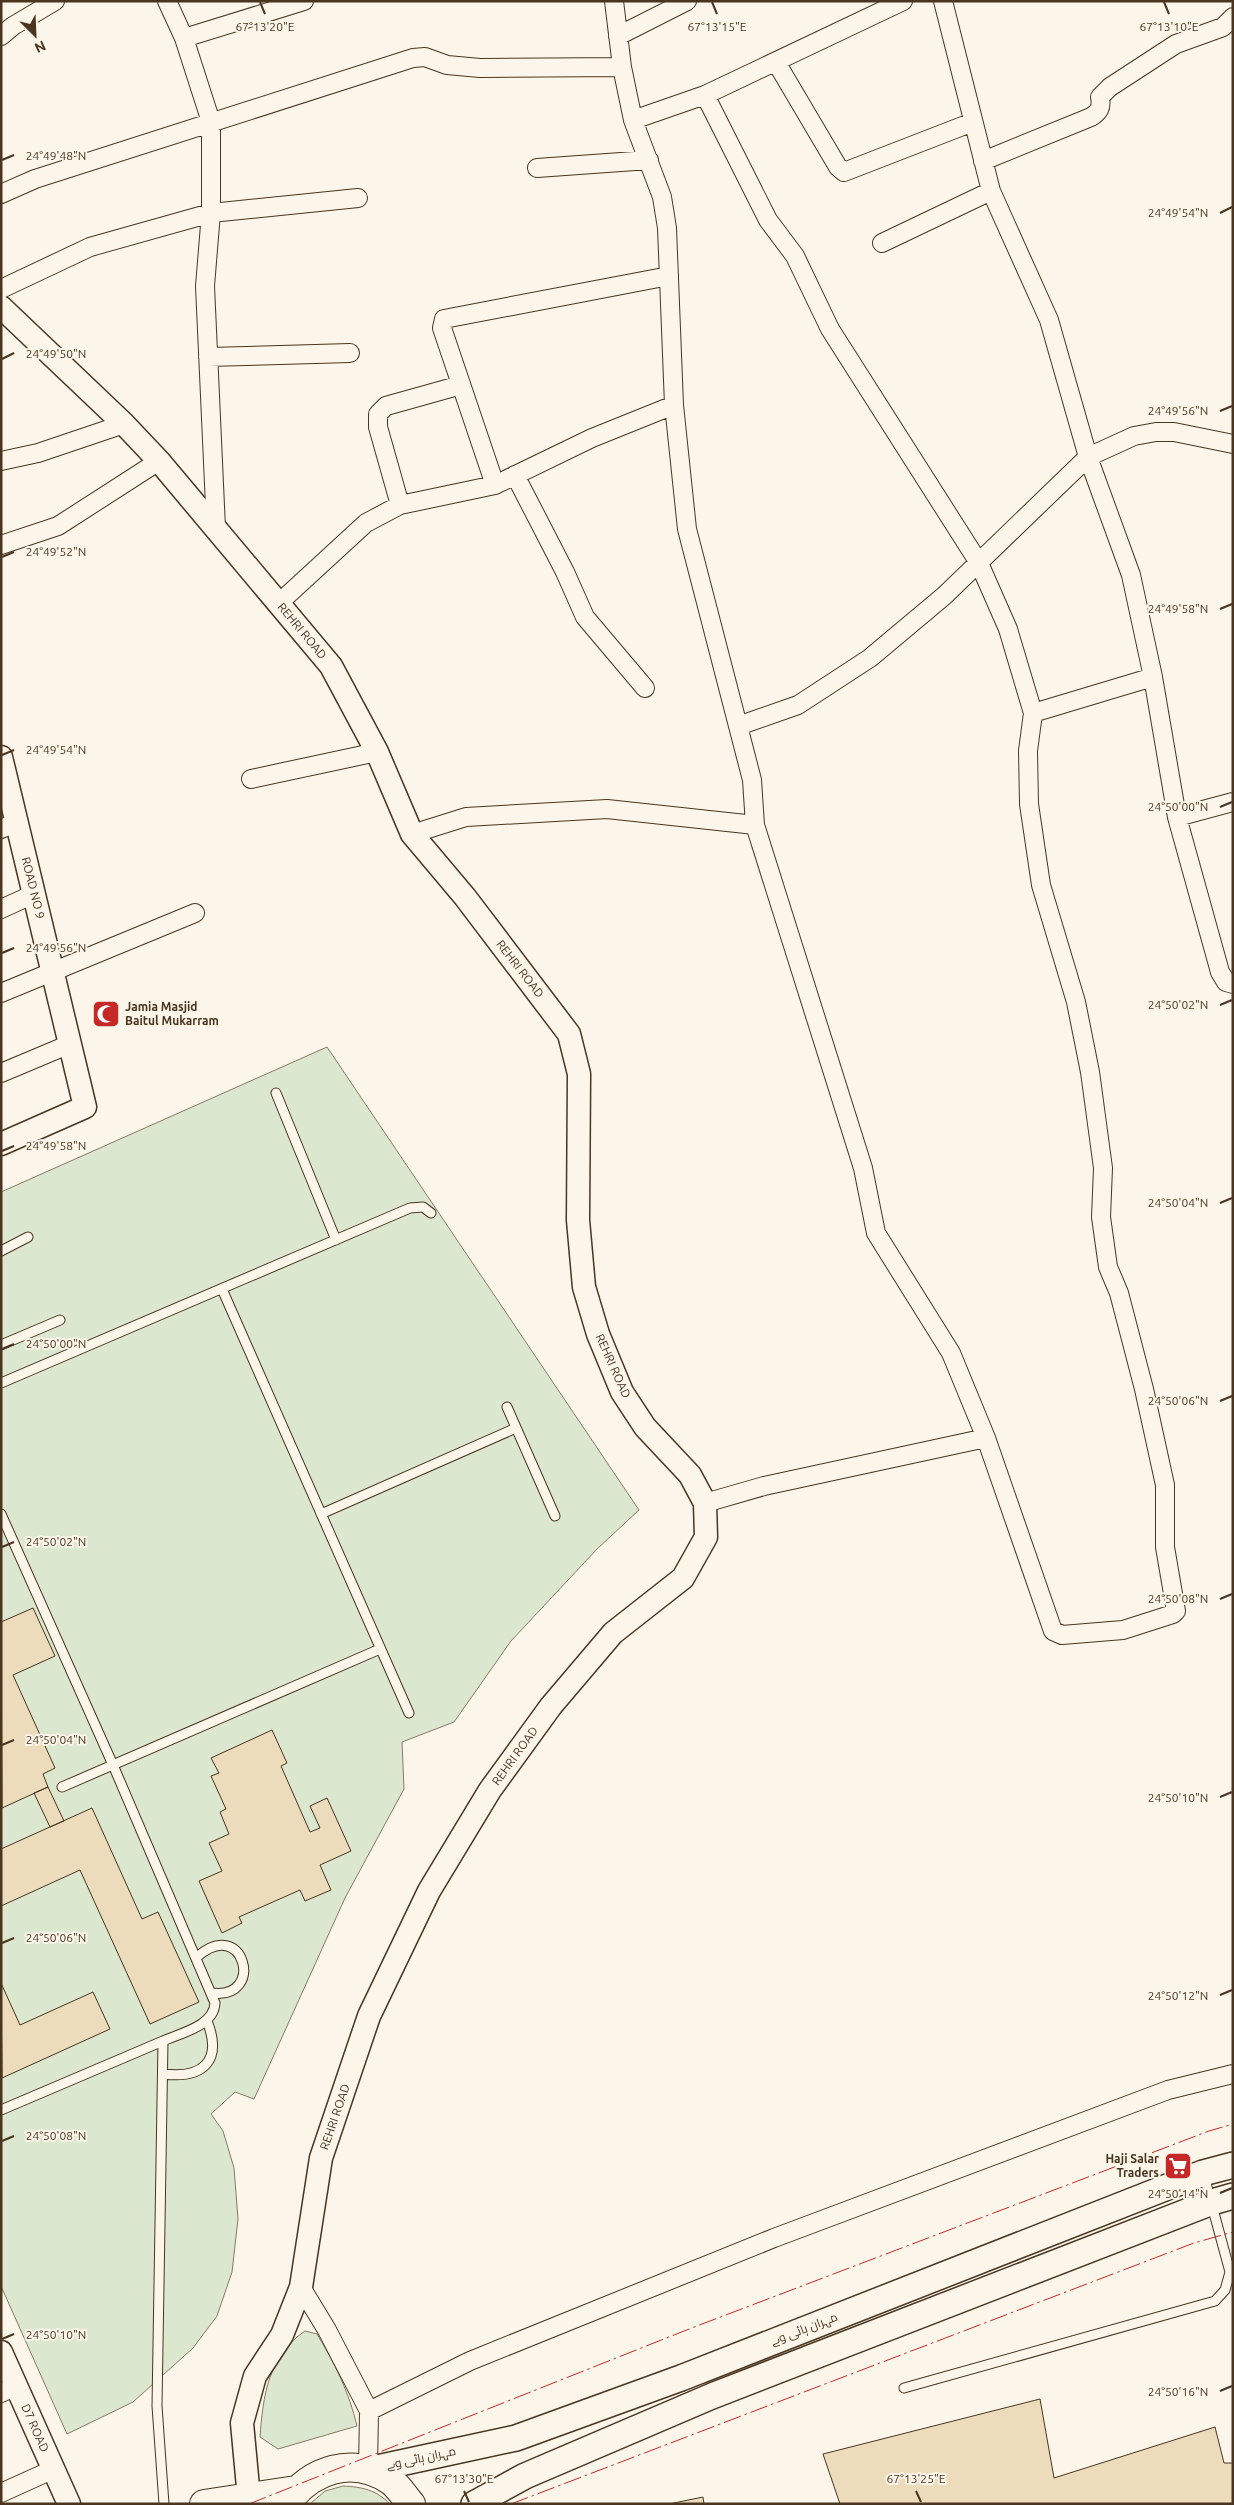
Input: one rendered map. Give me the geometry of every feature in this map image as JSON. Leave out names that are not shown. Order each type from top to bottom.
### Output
[{"type":"main road","name":"مہران ہائی وے","points":[[368,2470],[516,2438],[681,2378],[1203,2173],[1233,2165]]},
{"type":"main road","points":[[474,2504],[525,2476],[712,2396],[1222,2199]]},
{"type":"main road","points":[[204,2504],[248,2498],[291,2497],[317,2475],[342,2468],[368,2470],[392,2481],[412,2504]]},
{"type":"street","points":[[1,36],[13,26],[55,1]]},
{"type":"street","points":[[167,1],[184,38],[211,122],[211,213],[205,286],[216,528]]},
{"type":"street","points":[[184,38],[304,1]]},
{"type":"street","points":[[614,1],[622,68],[633,120],[662,197],[667,228],[674,405],[686,529],[752,780],[754,825],[862,1168],[876,1233],[951,1353],[986,1438],[1053,1631],[1062,1635],[1124,1630],[1175,1612],[1176,1606],[1165,1547],[1165,1485],[1144,1389],[1119,1294],[1108,1267],[1101,1217],[1103,1168],[1090,1072],[1076,1002],[1041,885],[1029,804],[1028,751],[1033,713],[1008,629],[979,563],[830,329],[796,256],[768,220],[705,95]]},
{"type":"street","points":[[618,36],[687,1]]},
{"type":"street","points":[[633,120],[705,95],[903,1]]},
{"type":"street","points":[[942,1],[991,191],[1050,320],[1088,457],[1131,575],[1153,677],[1177,817],[1220,972],[1226,982],[1233,984]]},
{"type":"street","points":[[983,161],[1091,117],[1098,112],[1102,93],[1110,87],[1176,44],[1222,27],[1233,17]]},
{"type":"street","points":[[1,194],[36,178],[413,58],[424,57],[447,65],[480,68],[622,68]]},
{"type":"street","points":[[776,62],[838,167],[844,172],[973,122]]},
{"type":"street","points":[[538,168],[649,160]]},
{"type":"street","points":[[882,242],[991,191]]},
{"type":"street","points":[[1,289],[90,247],[211,213],[358,198]]},
{"type":"street","points":[[495,485],[442,328],[444,319],[669,276]]},
{"type":"street","name":"REHRI ROAD","points":[[1,307],[124,424],[159,461],[331,666],[377,752],[412,834],[465,897],[569,1034],[579,1074],[578,1220],[584,1287],[598,1334],[622,1392],[645,1427],[690,1475],[705,1503],[706,1537],[683,1578],[613,1633],[551,1706],[490,1790],[429,1891],[369,2016],[321,2158],[301,2287],[282,2335],[255,2376],[242,2424],[248,2467],[248,2498]]},
{"type":"street","points":[[208,357],[350,353]]},
{"type":"street","points":[[400,505],[378,427],[378,414],[386,406],[461,385]]},
{"type":"street","points":[[279,603],[366,523],[400,505],[495,485],[592,438],[674,405]]},
{"type":"street","points":[[1,461],[38,453],[124,424]]},
{"type":"street","points":[[738,726],[798,705],[870,658],[944,596],[1088,457],[1134,436],[1156,432],[1174,432],[1233,444]]},
{"type":"street","points":[[1,545],[58,526],[159,461]]},
{"type":"street","points":[[515,475],[565,572],[585,617],[645,688]]},
{"type":"street","points":[[1033,713],[1153,677]]},
{"type":"street","points":[[251,779],[377,752]]},
{"type":"street","name":"ROAD NO 9","points":[[1,756],[9,826],[34,894],[85,1106],[1,1144]]},
{"type":"street","points":[[1177,817],[1233,802]]},
{"type":"street","points":[[412,834],[466,817],[607,809],[754,825]]},
{"type":"street","points":[[1,909],[34,894]]},
{"type":"street","points":[[1,993],[195,912]]},
{"type":"street","points":[[1,1073],[70,1044]]},
{"type":"street","points":[[705,1503],[764,1486],[986,1438]]},
{"type":"street","points":[[369,2411],[470,2361],[774,2238],[1168,2090],[1233,2074]]},
{"type":"street","points":[[301,2287],[327,2330],[369,2411],[368,2470]]},
{"type":"street","name":"D7 ROAD","points":[[1,2352],[9,2390],[54,2469],[69,2504]]},
{"type":"street","points":[[1,2493],[54,2469]]},
{"type":"lane","points":[[276,1093],[336,1240]]},
{"type":"lane","points":[[1,1383],[410,1208],[423,1207],[432,1213]]},
{"type":"lane","points":[[1,1251],[28,1237]]},
{"type":"lane","points":[[222,1289],[409,1713]]},
{"type":"lane","points":[[1,1345],[60,1320]]},
{"type":"lane","points":[[507,1407],[555,1516]]},
{"type":"lane","points":[[321,1514],[516,1428]]},
{"type":"lane","points":[[1,1514],[5,1532],[113,1765],[212,1993],[215,2010],[207,2021],[1,2110]]},
{"type":"lane","points":[[62,1787],[380,1649]]},
{"type":"lane","points":[[196,1957],[206,1949],[217,1945],[233,1949],[243,1961],[245,1972],[241,1983],[233,1990],[223,1994],[212,1993]]},
{"type":"lane","points":[[163,2074],[181,2076],[194,2073],[205,2067],[212,2056],[213,2043],[207,2021]]},
{"type":"lane","points":[[163,2041],[157,2406],[164,2504]]},
{"type":"lane","points":[[904,2388],[1215,2301],[1225,2290],[1230,2272],[1222,2199],[1203,2173]]},
{"type":"green space","points":[[327,1047],[639,1510],[597,1549],[511,1641],[454,1722],[402,1742],[404,1789],[345,1898],[254,2099],[235,2092],[211,2114],[223,2131],[234,2168],[238,2219],[232,2272],[217,2316],[193,2348],[133,2402],[67,2434],[1,2286],[1,1192]]},
{"type":"green space","points":[[305,2331],[317,2334],[330,2356],[346,2390],[357,2426],[278,2449],[260,2437],[266,2392],[275,2365],[283,2352]]},
{"type":"green space","points":[[343,2486],[369,2490],[380,2495],[390,2504],[310,2504],[325,2491]]},
{"type":"building","points":[[33,1608],[55,1656],[13,1675],[55,1768],[43,1774],[48,1787],[2,1808],[1,1622]]},
{"type":"building","points":[[272,1730],[287,1763],[281,1766],[310,1832],[320,1828],[310,1806],[327,1798],[351,1851],[320,1865],[331,1890],[305,1901],[300,1890],[239,1917],[242,1923],[222,1933],[199,1881],[222,1871],[209,1843],[229,1834],[220,1812],[226,1809],[211,1776],[219,1773],[211,1758]]},
{"type":"building","points":[[48,1787],[64,1821],[50,1827],[34,1793]]},
{"type":"building","points":[[92,1808],[142,1919],[158,1912],[199,2002],[150,2024],[80,1870],[1,1906],[1,1849]]},
{"type":"building","points":[[1,1983],[20,2025],[93,1992],[110,2029],[2,2078]]},
{"type":"building","points":[[1040,2399],[1054,2478],[1215,2427],[1224,2463],[1233,2463],[1233,2504],[840,2504],[823,2454]]},
{"type":"building","points":[[703,2497],[704,2504],[669,2504]]},
{"type":"power","points":[[249,2504],[689,2329],[1209,2131],[1233,2124]]},
{"type":"power","points":[[511,2504],[1194,2243],[1233,2232]]},
{"type":"place","name":"Jamia Masjid Baitul Mukarram","points":[[106,1014]]},
{"type":"place","name":"Haji Salar Traders","points":[[1178,2166]]}]
